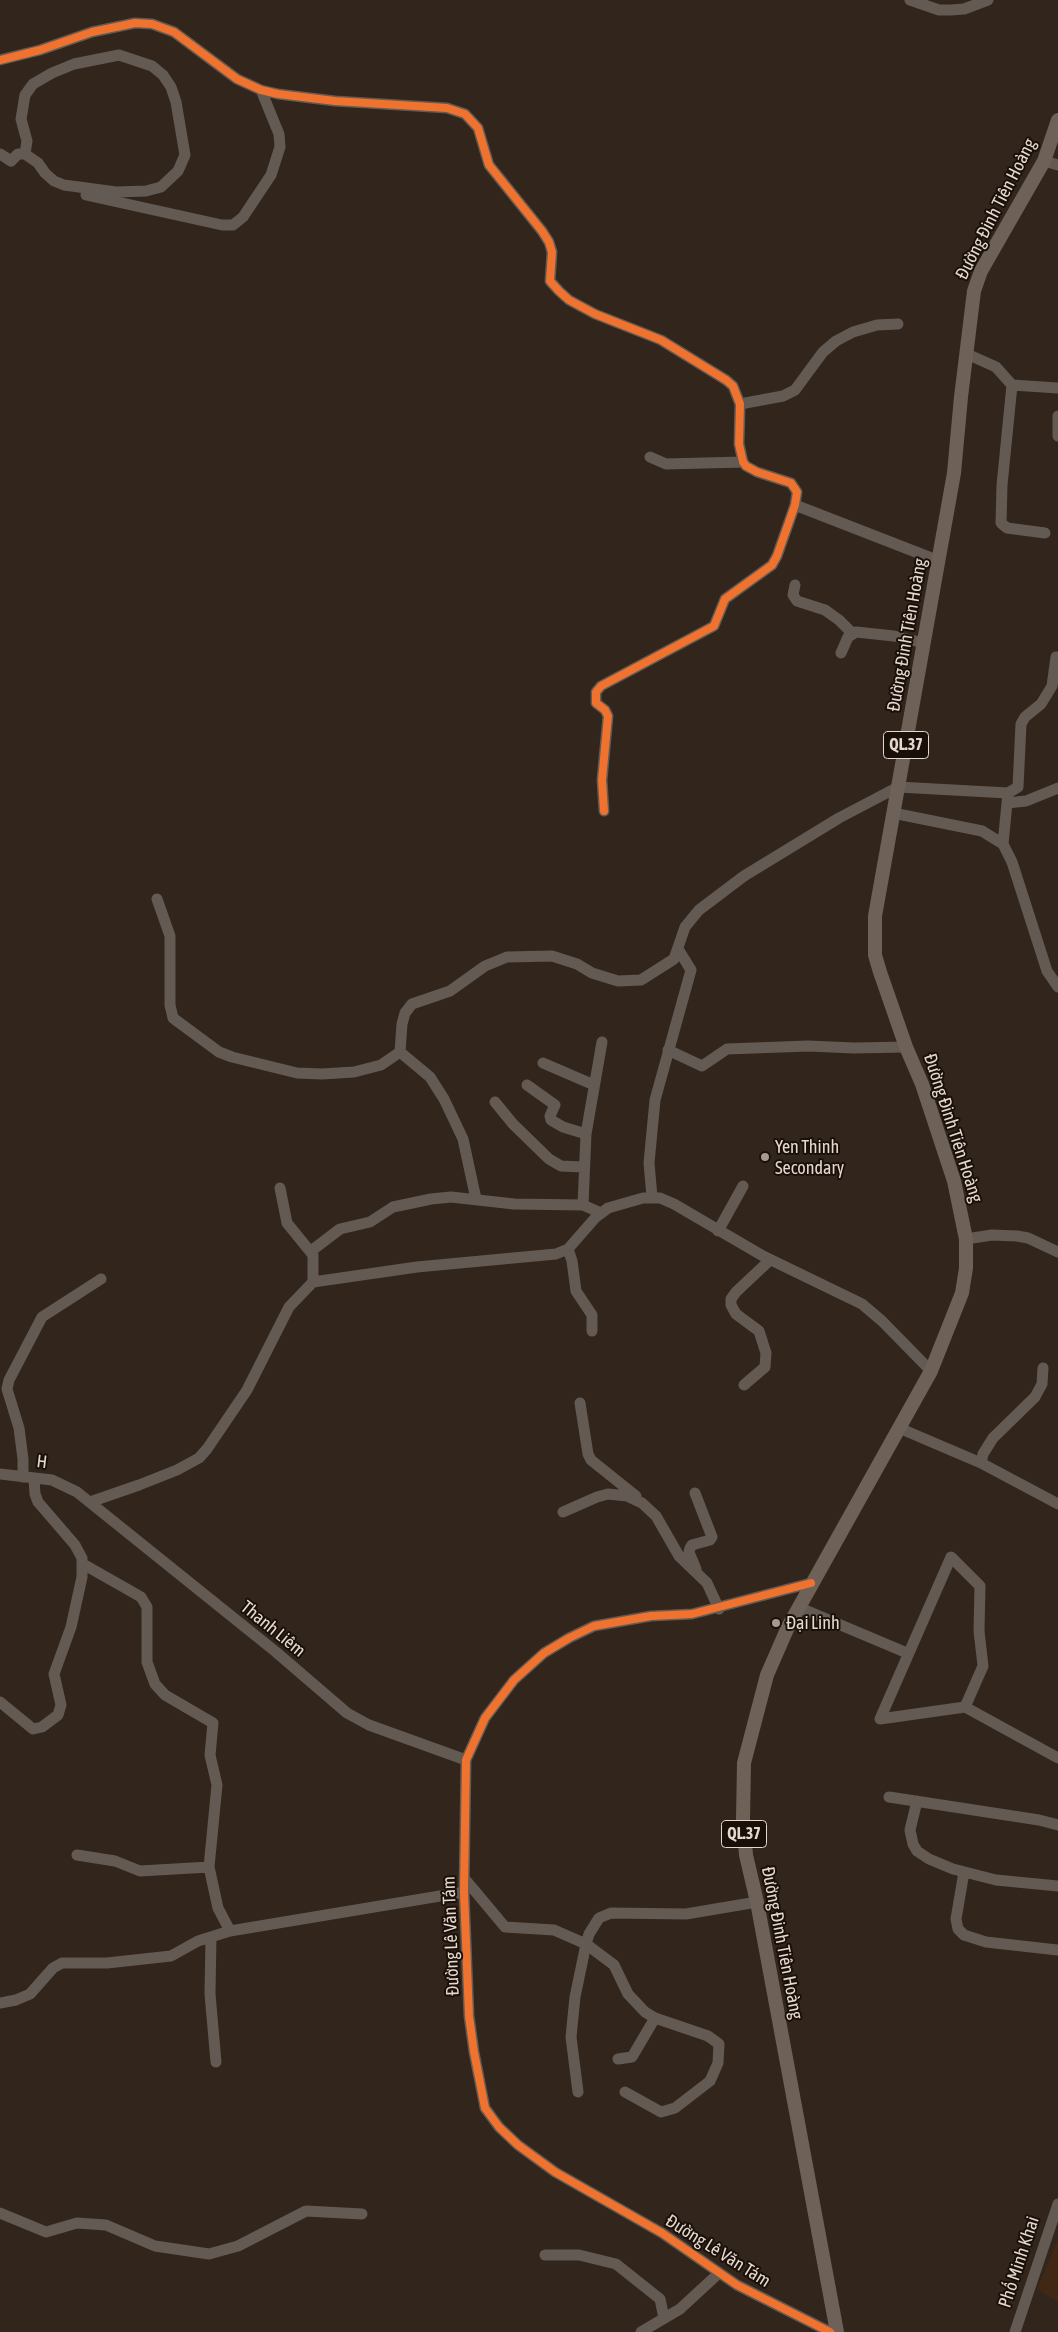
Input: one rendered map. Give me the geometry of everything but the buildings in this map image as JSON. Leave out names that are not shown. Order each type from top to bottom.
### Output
[{"type":"main road","name":"Đường Đinh Tiên Hoàng","points":[[837,2332],[757,1902],[746,1855],[743,1819],[744,1764],[767,1674],[798,1607],[931,1371],[962,1293],[966,1268],[966,1239],[954,1181],[922,1084],[906,1047],[875,955],[875,916],[954,473],[976,283],[1044,161],[1058,120]]},
{"type":"street","points":[[910,0],[939,10],[951,10],[964,9],[988,0]]},
{"type":"street","points":[[0,60],[40,50],[92,32],[135,23],[152,24],[174,32],[237,79],[261,90],[335,101],[447,108],[465,114],[478,128],[489,164],[549,242],[552,252],[550,281],[558,291],[569,300],[595,314],[661,340],[733,386],[740,404],[739,444],[743,462],[750,468],[791,483],[797,492],[795,504],[777,556],[772,565],[725,599],[714,626],[601,686],[596,692],[596,703],[605,710],[608,716],[602,780],[604,812]]},
{"type":"street","points":[[25,154],[27,141],[21,118],[24,95],[33,84],[52,73],[74,64],[119,55],[152,66],[164,75],[171,87],[176,102],[185,156],[178,172],[171,180],[161,187],[146,191],[116,192],[59,183]]},
{"type":"street","points":[[0,154],[10,160],[18,154],[25,154],[38,163],[45,173],[69,190],[222,225],[234,225],[243,218],[271,175],[280,147],[279,134],[261,90]]},
{"type":"street","points":[[1044,161],[1058,166]]},
{"type":"street","points":[[740,404],[782,396],[795,390],[822,352],[836,341],[853,332],[877,325],[898,324]]},
{"type":"street","points":[[967,354],[996,367],[1012,384],[1058,388]]},
{"type":"street","points":[[1012,384],[1002,484],[1001,523],[1006,528],[1045,533]]},
{"type":"street","points":[[1058,416],[1058,436]]},
{"type":"street","points":[[650,456],[666,464],[743,462]]},
{"type":"street","points":[[795,504],[939,560]]},
{"type":"street","points":[[795,585],[793,595],[796,601],[825,610],[840,620],[852,633],[894,636],[924,643]]},
{"type":"street","points":[[841,653],[852,633]]},
{"type":"street","points":[[1003,844],[1008,798],[1018,787],[1021,724],[1025,717],[1041,704],[1052,686],[1056,657]]},
{"type":"street","points":[[400,1052],[402,1024],[405,1013],[412,1004],[450,990],[492,962],[516,956],[552,956],[577,964],[592,973],[618,981],[631,982],[641,980],[674,959],[683,932],[692,917],[744,876],[839,818],[898,787],[1026,801],[1058,788]]},
{"type":"street","points":[[893,813],[982,831],[1003,844],[1012,862],[1047,971],[1058,987]]},
{"type":"street","points":[[157,899],[170,936],[170,1006],[172,1016],[219,1052],[282,1070],[322,1074],[369,1069],[400,1052]]},
{"type":"street","points":[[652,1197],[649,1163],[655,1100],[691,970],[678,949]]},
{"type":"street","points":[[583,1204],[583,1167],[586,1134],[602,1042]]},
{"type":"street","points":[[668,1050],[702,1066],[727,1049],[808,1046],[854,1048],[906,1047]]},
{"type":"street","points":[[400,1052],[430,1077],[444,1099],[463,1139],[476,1199]]},
{"type":"street","points":[[543,1063],[594,1085]]},
{"type":"street","points":[[527,1084],[555,1105],[550,1116],[551,1120],[562,1127],[586,1134]]},
{"type":"street","points":[[495,1102],[513,1124],[550,1159],[561,1166],[583,1167]]},
{"type":"street","points":[[718,1231],[743,1186]]},
{"type":"street","points":[[280,1188],[287,1224],[311,1251],[313,1282]]},
{"type":"street","points":[[311,1251],[340,1229],[370,1222],[393,1207],[408,1202],[451,1197],[514,1204],[583,1204],[601,1213]]},
{"type":"street","points":[[90,1502],[154,1479],[199,1458],[207,1450],[247,1390],[289,1307],[313,1282],[417,1267],[556,1254],[568,1248],[601,1213],[615,1205],[652,1197],[674,1204],[770,1260],[862,1304],[931,1371]]},
{"type":"street","points":[[966,1239],[992,1235],[1028,1238],[1058,1252]]},
{"type":"street","points":[[568,1248],[572,1261],[576,1291],[592,1315],[592,1331]]},
{"type":"street","points":[[744,1385],[765,1367],[766,1353],[759,1331],[736,1314],[731,1304],[731,1299],[770,1260]]},
{"type":"street","points":[[2,1707],[33,1729],[42,1727],[58,1715],[61,1704],[54,1674],[71,1627],[83,1564],[75,1545],[38,1502],[28,1478],[18,1428],[7,1389],[9,1380],[42,1317],[101,1279]]},
{"type":"street","points":[[981,1463],[983,1454],[993,1438],[1035,1397],[1042,1384],[1044,1368]]},
{"type":"street","points":[[580,1403],[588,1454],[591,1460],[631,1491],[656,1516],[680,1556],[707,1584],[719,1609]]},
{"type":"street","points":[[899,1428],[981,1463],[1058,1504]]},
{"type":"street","name":"H","points":[[0,1474],[52,1480],[77,1492]]},
{"type":"street","name":"Thanh Liêm","points":[[77,1492],[276,1652],[347,1713],[369,1725],[466,1760]]},
{"type":"street","points":[[695,1493],[712,1536],[710,1540],[692,1545],[690,1548],[689,1552],[698,1573]]},
{"type":"street","points":[[563,1512],[608,1494],[627,1496],[642,1503]]},
{"type":"street","points":[[964,1707],[983,1666],[979,1631],[980,1586],[951,1557],[907,1653],[880,1719],[964,1707],[1058,1758]]},
{"type":"street","points":[[83,1564],[141,1597],[147,1607],[147,1662],[155,1684],[165,1694],[213,1723],[210,1755],[217,1785],[209,1867],[218,1908],[230,1931]]},
{"type":"street","name":"Đường Lê Văn Tám","points":[[811,1582],[719,1609],[692,1614],[651,1616],[594,1626],[544,1653],[514,1680],[485,1718],[466,1760],[464,1892],[469,2016],[485,2108],[499,2127],[518,2145],[555,2172],[662,2233],[737,2285],[830,2332]]},
{"type":"street","points":[[798,1607],[907,1653]]},
{"type":"street","points":[[889,1797],[1039,1820],[1058,1825]]},
{"type":"street","points":[[917,1801],[910,1830],[913,1844],[917,1851],[929,1859],[964,1872],[996,1880],[1058,1886]]},
{"type":"street","points":[[77,1855],[115,1861],[140,1872],[209,1867]]},
{"type":"street","points":[[964,1872],[956,1919],[958,1929],[964,1935],[986,1942],[1058,1950]]},
{"type":"street","points":[[464,1878],[505,1928],[559,1931],[586,1944],[614,1965],[628,1994],[645,2012],[655,2018],[708,2036],[719,2044],[720,2055],[715,2073],[710,2081],[675,2108],[664,2112],[624,2092]]},
{"type":"street","points":[[0,2003],[16,2000],[30,1994],[53,1968],[62,1962],[107,1963],[171,1956],[198,1941],[230,1931],[464,1892]]},
{"type":"street","points":[[578,2092],[572,2029],[576,1989],[586,1944],[593,1926],[599,1918],[607,1914],[686,1914],[757,1902]]},
{"type":"street","points":[[211,1937],[210,1994],[216,2062]]},
{"type":"street","points":[[618,2059],[632,2057],[655,2018]]},
{"type":"street","name":"Phố Minh Khai","points":[[1015,2332],[1058,2204]]},
{"type":"street","points":[[0,2213],[46,2232],[77,2223],[106,2225],[155,2246],[209,2254],[238,2246],[306,2211],[362,2214]]},
{"type":"street","points":[[546,2255],[579,2255],[616,2264],[660,2300],[664,2318]]},
{"type":"street","points":[[641,2332],[680,2309],[719,2273]]},
{"type":"shaded area","points":[[1058,2239],[1058,2302],[1037,2289]]},
{"type":"cycle path","points":[[0,60],[40,50],[92,32],[135,23],[152,24],[174,32],[237,79],[261,90],[335,101],[447,108],[465,114],[478,128],[489,165],[549,242],[552,252],[550,281],[559,291],[569,300],[595,314],[661,340],[733,386],[740,404],[739,444],[743,462],[746,466],[757,472],[791,483],[797,492],[795,505],[772,565],[725,599],[714,626],[601,686],[596,692],[596,703],[605,710],[608,716],[602,780],[604,811]]},
{"type":"cycle path","points":[[811,1583],[692,1614],[651,1616],[594,1626],[544,1653],[514,1680],[485,1718],[466,1760],[464,1892],[469,2016],[474,2052],[485,2108],[499,2127],[518,2145],[555,2172],[662,2233],[737,2285],[830,2332]]},
{"type":"place","name":"Yen Thinh Secondary","points":[[765,1157]]},
{"type":"place","name":"Đại Linh","points":[[776,1623]]}]
